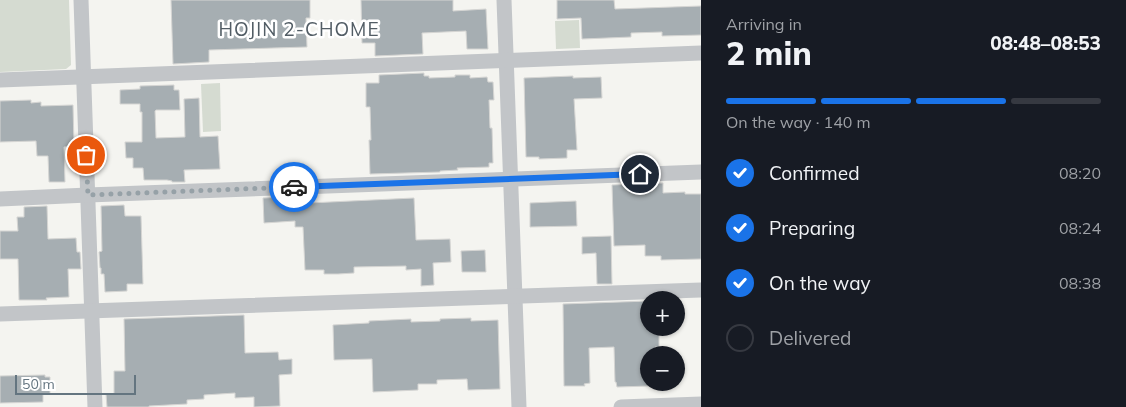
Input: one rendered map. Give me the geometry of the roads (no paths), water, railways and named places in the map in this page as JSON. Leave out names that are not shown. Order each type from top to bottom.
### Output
[{"type":"street","points":[[80,0],[96,407]]},
{"type":"street","points":[[504,0],[519,407]]},
{"type":"street","points":[[0,80],[701,53]]},
{"type":"street","points":[[0,199],[701,172]]},
{"type":"street","points":[[0,314],[701,290]]},
{"type":"street","points":[[622,407],[701,404]]},
{"type":"district","name":"HOJIN 2-CHOME","points":[[299,29]]}]
